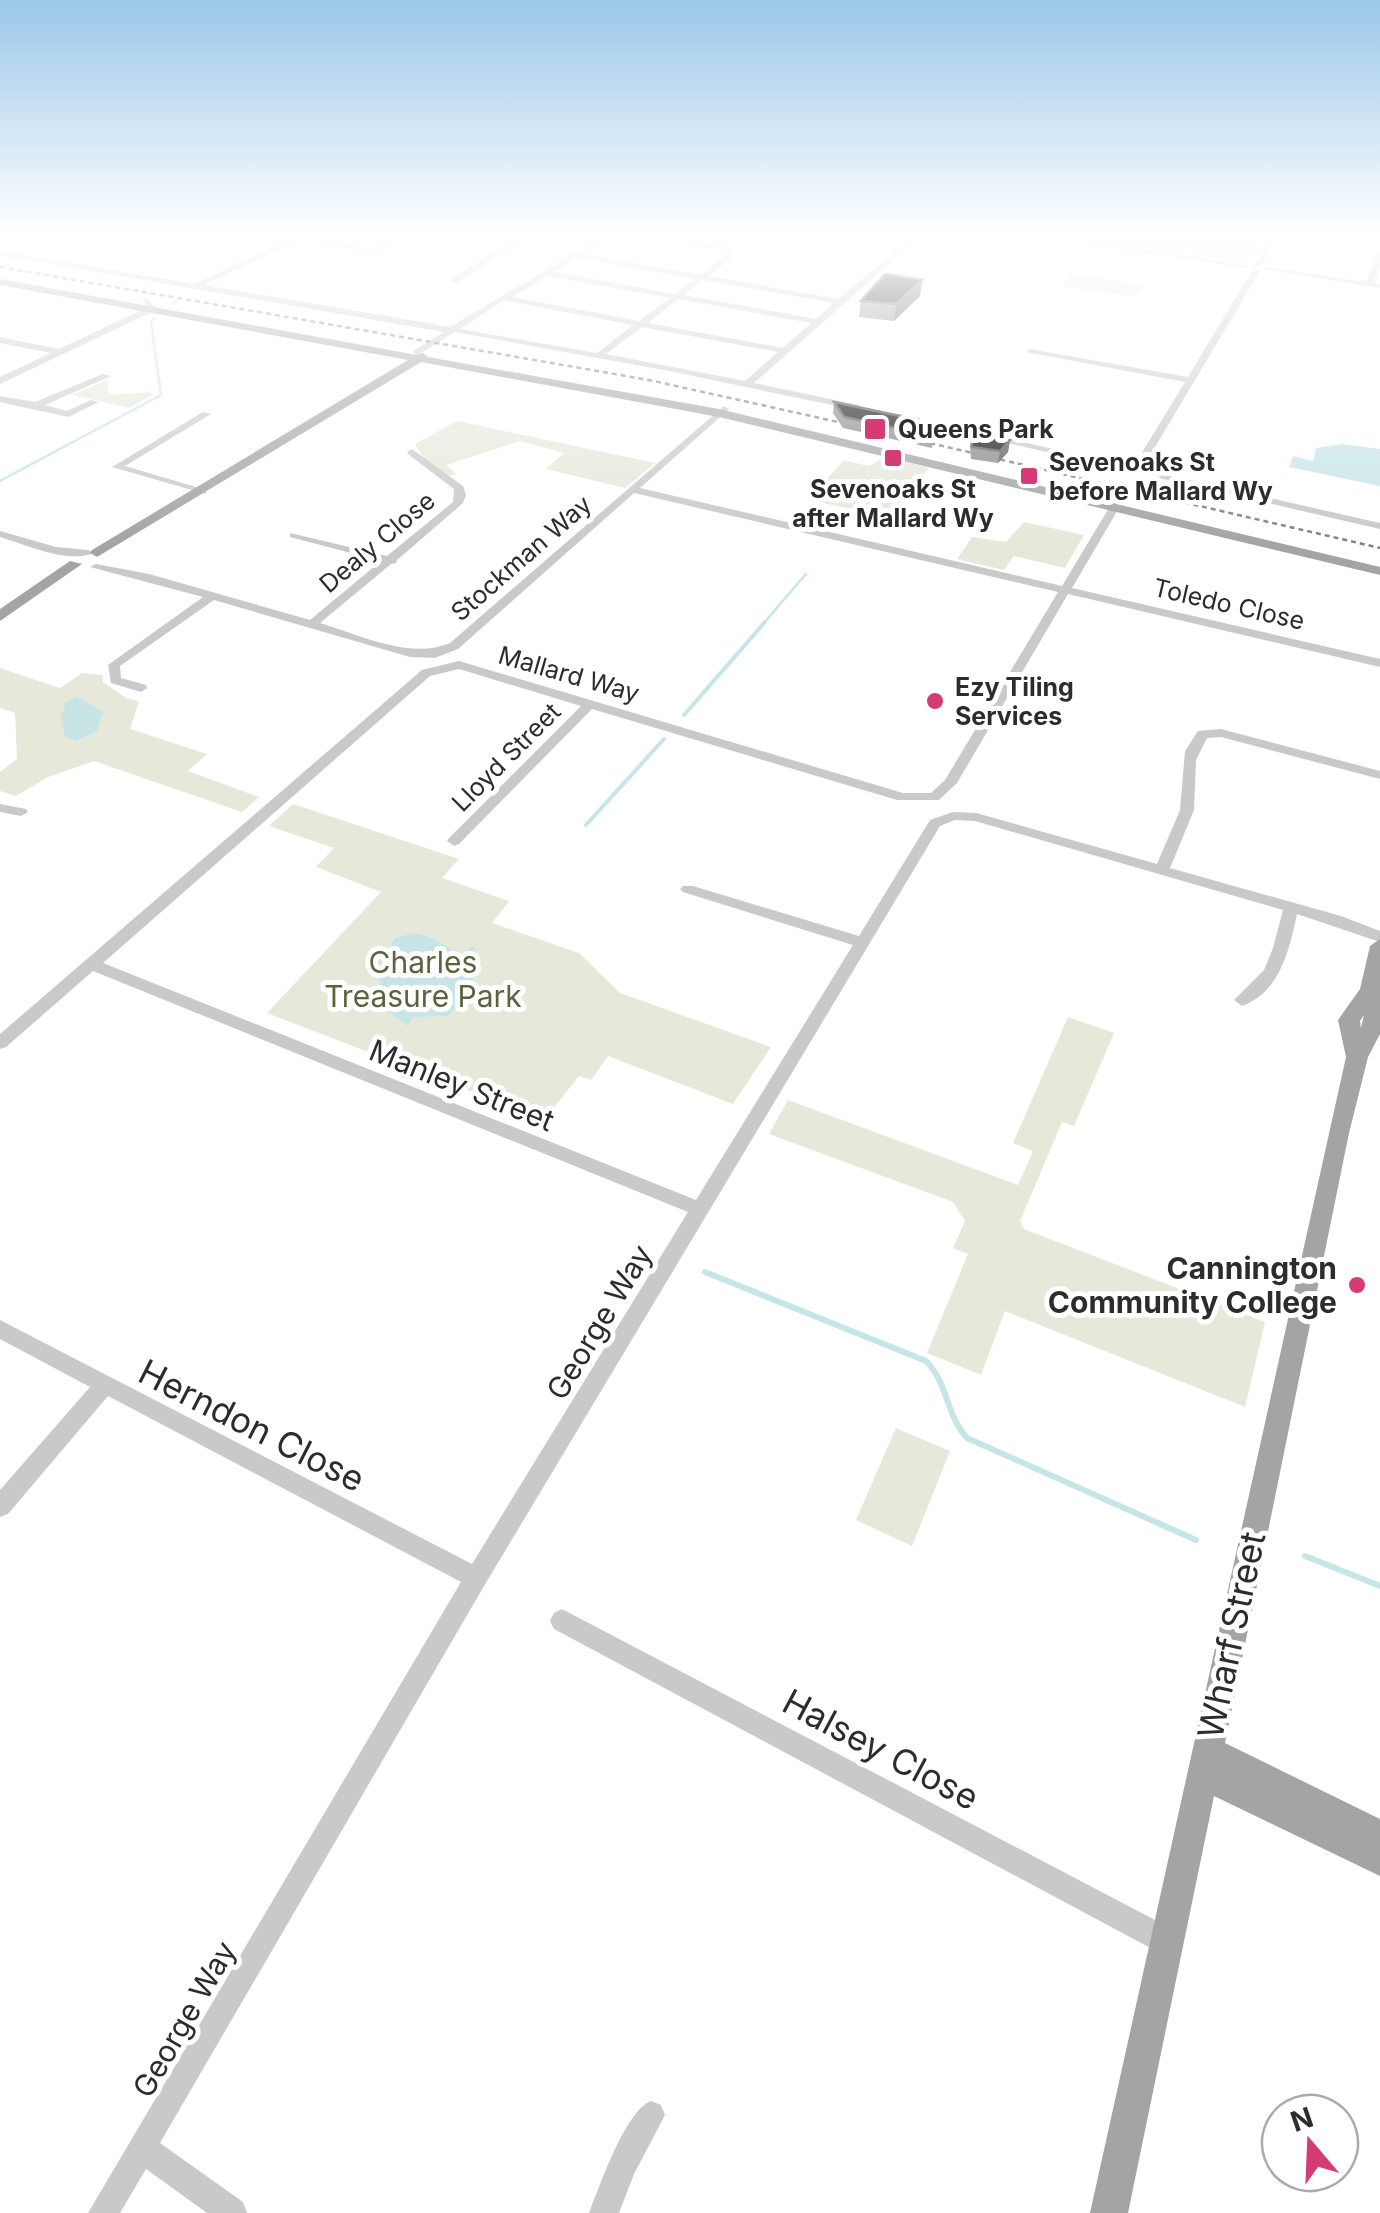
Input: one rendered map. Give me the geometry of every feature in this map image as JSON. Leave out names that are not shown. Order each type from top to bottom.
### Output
[{"type":"main road","points":[[325,338],[722,411],[1380,570]]},
{"type":"main road","points":[[332,338],[418,356]]},
{"type":"main road","points":[[0,616],[418,356]]},
{"type":"main road","points":[[1121,506],[1380,562]]},
{"type":"main road","name":"Wharf Street","points":[[1109,2213],[1356,1057],[1376,1021],[1370,992],[1380,946]]},
{"type":"main road","points":[[1204,1763],[1380,1836]]},
{"type":"main road","points":[[1204,1763],[1380,1860]]},
{"type":"street","points":[[0,381],[88,338]]},
{"type":"street","points":[[418,356],[443,338]]},
{"type":"street","points":[[502,338],[862,408]]},
{"type":"street","points":[[600,355],[622,338]]},
{"type":"street","points":[[714,338],[784,352]]},
{"type":"street","points":[[748,383],[800,338]]},
{"type":"street","points":[[1136,470],[1215,338]]},
{"type":"street","points":[[0,340],[60,352]]},
{"type":"street","points":[[1030,352],[1190,380]]},
{"type":"street","points":[[36,405],[106,376]]},
{"type":"street","points":[[0,399],[68,414],[94,402]]},
{"type":"street","name":"Stockman Way","points":[[0,534],[414,654],[435,654],[454,646],[722,411]]},
{"type":"street","points":[[880,412],[1380,526]]},
{"type":"street","points":[[202,492],[118,467],[206,414]]},
{"type":"street","name":"Dealy Close","points":[[312,624],[458,503],[462,495],[458,488],[412,452]]},
{"type":"street","name":"Toledo Close","points":[[633,490],[1380,663]]},
{"type":"street","name":"Mallard Way","points":[[0,1043],[426,672],[459,666],[902,797],[934,797],[950,783],[1121,506]]},
{"type":"street","points":[[294,534],[392,561]]},
{"type":"street","points":[[141,688],[115,680],[114,666],[212,596]]},
{"type":"street","name":"Lloyd Street","points":[[454,840],[590,704]]},
{"type":"street","points":[[1162,870],[1188,809],[1188,765],[1194,741],[1203,734],[1220,733],[1380,775]]},
{"type":"street","points":[[0,808],[21,812]]},
{"type":"street","name":"George Way","points":[[103,2213],[476,1578],[931,827],[946,818],[976,817],[1292,908],[1380,928]]},
{"type":"street","points":[[688,889],[862,942]]},
{"type":"street","points":[[1242,1000],[1261,990],[1274,972],[1292,908]]},
{"type":"street","name":"George Way","points":[[1336,920],[1380,937]]},
{"type":"street","name":"Manley Street","points":[[91,964],[702,1210]]},
{"type":"street","points":[[0,1020],[18,1028]]},
{"type":"street","name":"Herndon Close","points":[[0,1329],[476,1578]]},
{"type":"street","points":[[0,1506],[104,1386]]},
{"type":"street","name":"Halsey Close","points":[[562,1621],[1166,1942]]},
{"type":"street","points":[[604,2213],[622,2166],[651,2115]]},
{"type":"street","points":[[142,2148],[232,2213]]},
{"type":"green space","points":[[107,380],[109,395],[152,395],[129,408],[72,395]]},
{"type":"green space","points":[[457,421],[655,463],[625,488],[546,469],[564,453],[520,441],[446,465],[456,474],[449,476],[424,458],[415,444]]},
{"type":"green space","points":[[887,457],[929,468],[889,516],[807,500],[844,460],[868,466]]},
{"type":"green space","points":[[1024,522],[1084,535],[1065,568],[1014,556],[1004,570],[957,559],[972,537],[1006,542]]},
{"type":"green space","points":[[0,668],[60,688],[82,673],[103,675],[103,682],[126,698],[139,701],[130,729],[207,754],[188,771],[259,797],[242,812],[94,761],[48,777],[16,796],[0,791],[0,772],[17,759],[15,713],[0,708]]},
{"type":"green space","name":"Charles Treasure Park","points":[[293,804],[459,859],[442,878],[509,901],[492,923],[579,953],[620,993],[771,1047],[733,1104],[608,1056],[591,1080],[579,1076],[544,1120],[267,1013],[381,892],[316,867],[334,848],[269,826]]},
{"type":"green space","points":[[1068,1017],[1114,1033],[1074,1126],[1062,1122],[1020,1221],[1024,1229],[1265,1322],[1245,1407],[1005,1311],[981,1375],[927,1353],[968,1254],[953,1248],[965,1221],[953,1202],[769,1134],[788,1100],[1018,1185],[1033,1151],[1013,1143]]},
{"type":"green space","points":[[896,1428],[950,1451],[912,1546],[856,1520]]},
{"type":"water","points":[[1342,444],[1380,449],[1380,486],[1289,467],[1293,456],[1313,461],[1316,448]]},
{"type":"water","points":[[77,697],[106,713],[102,714],[97,731],[75,741],[65,736],[60,716],[64,703]]},
{"type":"water","points":[[414,933],[453,951],[467,965],[473,980],[468,994],[448,1016],[413,1017],[408,1026],[386,1010],[377,966],[395,938]]},
{"type":"building","points":[[834,402],[919,420],[934,436],[844,417]]},
{"type":"building","points":[[972,434],[1010,440],[1000,451],[972,447]]},
{"type":"waterway","points":[[0,481],[161,395],[153,338]]},
{"type":"waterway","points":[[763,624],[806,574]]},
{"type":"waterway","points":[[684,715],[765,622]]},
{"type":"waterway","points":[[586,825],[664,739]]},
{"type":"waterway","points":[[463,960],[473,949]]},
{"type":"waterway","points":[[469,995],[479,999]]},
{"type":"waterway","points":[[705,1272],[926,1361],[939,1379],[967,1438],[1196,1540]]},
{"type":"waterway","points":[[1305,1556],[1380,1586]]},
{"type":"railway","points":[[409,338],[649,380],[865,428]]},
{"type":"railway","points":[[904,437],[1380,548]]},
{"type":"place","name":"Queens Park","points":[[875,429]]},
{"type":"place","name":"Sevenoaks St after Mallard Wy","points":[[893,458]]},
{"type":"place","name":"Sevenoaks St before Mallard Wy","points":[[1029,476]]},
{"type":"place","name":"Ezy Tiling Services","points":[[935,701]]},
{"type":"place","name":"Cannington Community College","points":[[1357,1285]]}]
